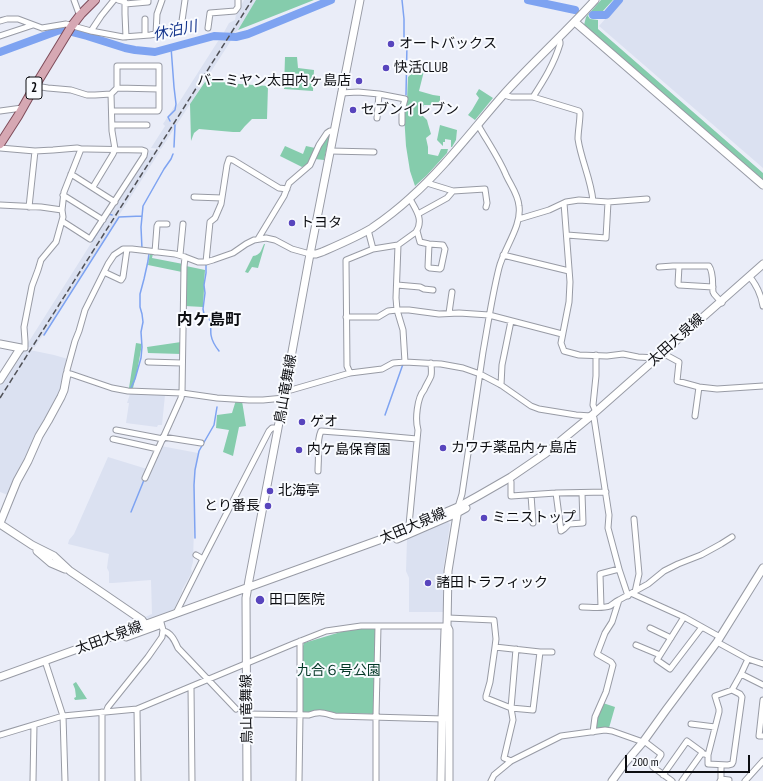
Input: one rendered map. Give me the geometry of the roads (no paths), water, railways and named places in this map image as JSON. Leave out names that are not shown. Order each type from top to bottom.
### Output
[{"type":"main road","name":"2","points":[[0,144],[70,28],[95,0]]},
{"type":"main road","name":"鳥山竜舞線","points":[[247,781],[246,598],[286,390],[310,254],[360,0]]},
{"type":"main road","points":[[310,254],[322,252],[368,230],[410,199],[427,183],[504,95],[595,0]]},
{"type":"main road","points":[[575,22],[763,185]]},
{"type":"main road","name":"太田大泉線","points":[[458,510],[546,453],[594,415],[750,278],[763,264]]},
{"type":"main road","name":"太田大泉線","points":[[750,278],[763,270]]},
{"type":"main road","points":[[0,344],[21,348],[0,380]]},
{"type":"main road","name":"太田大泉線","points":[[0,682],[146,627],[162,624],[248,590],[411,530],[458,510],[511,482],[547,457],[569,440],[594,415],[661,356]]},
{"type":"main road","points":[[67,374],[64,390],[17,480],[0,523],[32,545],[54,556],[70,571],[142,620],[146,627]]},
{"type":"main road","points":[[441,781],[449,630],[447,626],[448,571],[458,510]]},
{"type":"main road","points":[[612,781],[643,742],[718,640],[763,568]]},
{"type":"main road","name":"太田大泉線","points":[[162,624],[176,613],[248,590]]},
{"type":"main road","name":"太田大泉線","points":[[0,678],[45,664]]},
{"type":"main road","points":[[445,719],[449,781]]},
{"type":"street","points":[[74,0],[78,11],[81,14]]},
{"type":"street","points":[[91,31],[114,0]]},
{"type":"street","points":[[118,0],[125,2],[125,4],[148,2],[148,0]]},
{"type":"street","points":[[156,34],[157,14],[162,0]]},
{"type":"street","points":[[0,21],[7,19],[18,20],[42,28],[66,24],[70,28],[126,37],[156,34],[178,30],[181,28],[186,0]]},
{"type":"street","points":[[208,28],[210,14],[235,11],[238,7],[238,0]]},
{"type":"street","points":[[125,4],[126,37]]},
{"type":"street","points":[[145,19],[145,35]]},
{"type":"street","points":[[0,36],[33,25]]},
{"type":"street","points":[[533,97],[549,72],[560,44],[558,39]]},
{"type":"street","points":[[35,86],[71,90],[95,96],[111,94],[117,88],[117,66],[159,66],[160,89],[158,111],[112,111]]},
{"type":"street","points":[[117,88],[160,89]]},
{"type":"street","points":[[342,93],[358,92],[405,99],[402,110],[402,123]]},
{"type":"street","points":[[93,187],[114,154],[115,149],[112,132],[111,94]]},
{"type":"street","points":[[377,118],[379,94]]},
{"type":"street","points":[[504,95],[510,97],[533,97],[579,111],[578,137],[589,178],[593,201]]},
{"type":"street","points":[[0,111],[22,108]]},
{"type":"street","points":[[112,125],[147,125]]},
{"type":"street","points":[[458,510],[462,494],[480,374],[499,269],[503,255],[519,219],[517,194],[478,125]]},
{"type":"street","points":[[258,239],[284,196],[289,182],[310,165],[317,148],[327,133],[330,131],[334,132]]},
{"type":"street","points":[[0,148],[36,151],[77,148],[115,149],[144,150],[146,152],[90,239],[62,221]]},
{"type":"street","points":[[25,348],[24,327],[32,286],[40,260],[56,242],[63,217],[63,195],[81,149]]},
{"type":"street","points":[[29,207],[36,151]]},
{"type":"street","points":[[330,151],[374,152]]},
{"type":"street","points":[[206,262],[210,222],[215,218],[222,198],[229,159],[278,188],[287,189]]},
{"type":"street","points":[[71,174],[115,202]]},
{"type":"street","points":[[427,183],[453,191],[485,189],[487,203],[486,207]]},
{"type":"street","points":[[418,214],[447,198],[453,191]]},
{"type":"street","points":[[63,195],[103,220]]},
{"type":"street","points":[[194,197],[222,198]]},
{"type":"street","points":[[410,199],[418,214],[419,219],[417,231],[420,242],[445,246],[440,269],[428,267],[429,244]]},
{"type":"street","points":[[519,219],[536,215],[564,203],[579,200],[608,202],[647,199]]},
{"type":"street","points":[[567,235],[606,238],[608,202]]},
{"type":"street","points":[[564,203],[570,282],[569,302],[561,343],[564,351],[579,355],[596,356],[624,354],[638,357],[661,356],[679,362],[677,381],[699,387],[717,389],[763,386]]},
{"type":"street","points":[[0,205],[62,210]]},
{"type":"street","points":[[155,252],[157,226],[158,224],[167,224]]},
{"type":"street","points":[[145,478],[182,393],[183,224]]},
{"type":"street","points":[[368,230],[373,249]]},
{"type":"street","points":[[350,373],[347,366],[346,260],[373,249],[398,245],[417,231]]},
{"type":"street","points":[[284,398],[249,400],[217,398],[182,393],[128,391],[112,388],[67,374],[67,370],[85,310],[114,255],[123,249],[182,256],[198,262],[206,262],[233,253],[249,242],[266,238],[273,239],[292,249],[310,254]]},
{"type":"street","points":[[398,245],[396,298],[397,310],[403,330],[405,362]]},
{"type":"street","points":[[104,272],[121,280],[127,249]]},
{"type":"street","points":[[503,255],[569,271]]},
{"type":"street","points":[[679,266],[678,284],[713,287]]},
{"type":"street","points":[[659,267],[709,266],[711,268],[714,294],[721,303]]},
{"type":"street","points":[[750,278],[762,298],[763,306]]},
{"type":"street","points":[[396,285],[420,287],[433,290]]},
{"type":"street","points":[[448,313],[452,292]]},
{"type":"street","points":[[346,317],[378,316],[388,310],[409,310],[440,314],[459,313],[490,315],[562,334]]},
{"type":"street","points":[[501,385],[502,365],[511,321]]},
{"type":"street","points":[[596,356],[596,376],[593,405],[610,515],[608,528],[619,569],[632,594],[684,617],[702,627],[718,640],[748,658],[763,664]]},
{"type":"street","points":[[148,362],[182,363]]},
{"type":"street","points":[[286,390],[291,390],[350,373],[382,369],[393,363],[431,363],[463,368],[480,374],[501,385],[531,406],[539,409],[576,415],[594,415]]},
{"type":"street","points":[[411,530],[409,525],[418,430],[416,424],[418,404],[431,375],[431,363]]},
{"type":"street","points":[[695,416],[699,387]]},
{"type":"street","points":[[176,613],[269,431],[272,428],[278,428]]},
{"type":"street","points":[[116,430],[201,443]]},
{"type":"street","points":[[318,470],[317,446],[321,431],[417,439]]},
{"type":"street","points":[[113,439],[158,449]]},
{"type":"street","points":[[511,482],[512,496],[606,492]]},
{"type":"street","points":[[556,493],[561,531],[569,524],[583,523],[582,493]]},
{"type":"street","points":[[531,495],[533,523]]},
{"type":"street","points":[[632,594],[639,574],[634,519]]},
{"type":"street","points":[[582,607],[609,606],[614,602],[632,594],[678,564],[701,555],[732,537]]},
{"type":"street","points":[[196,555],[203,559]]},
{"type":"street","points":[[602,607],[600,574],[619,569]]},
{"type":"street","points":[[592,732],[595,717],[606,692],[613,665],[611,662],[597,654],[605,633],[612,622],[619,600]]},
{"type":"street","points":[[684,617],[657,660],[670,669],[702,627]]},
{"type":"street","points":[[448,618],[494,620],[496,639],[490,682],[486,698],[511,708],[533,710],[540,652]]},
{"type":"street","points":[[162,624],[175,641],[178,648],[236,709]]},
{"type":"street","points":[[102,781],[104,712],[155,648],[162,637],[162,624]]},
{"type":"street","points":[[0,735],[63,716],[137,709],[326,631],[361,626],[447,626]]},
{"type":"street","points":[[376,781],[378,626]]},
{"type":"street","points":[[650,628],[671,638]]},
{"type":"street","points":[[299,781],[300,641]]},
{"type":"street","points":[[636,644],[660,655]]},
{"type":"street","points":[[495,647],[552,652]]},
{"type":"street","points":[[511,761],[504,758],[513,720],[511,708],[516,650]]},
{"type":"street","points":[[732,690],[740,694],[742,697],[732,764],[708,764],[708,755],[719,710],[715,696],[732,690],[748,658]]},
{"type":"street","points":[[45,664],[63,716],[65,781]]},
{"type":"street","points":[[741,674],[763,685]]},
{"type":"street","points":[[191,687],[192,781]]},
{"type":"street","points":[[763,700],[759,736],[763,736]]},
{"type":"street","points":[[137,709],[138,781]]},
{"type":"street","points":[[247,714],[309,715],[316,712],[322,712],[335,716],[445,719]]},
{"type":"street","points":[[691,724],[715,727]]},
{"type":"street","points":[[33,781],[34,725]]},
{"type":"street","points":[[492,781],[494,775],[511,761],[561,736],[605,730],[643,742],[661,754],[653,767],[672,781]]},
{"type":"street","points":[[664,775],[687,741],[702,753],[708,755]]},
{"type":"street","points":[[682,781],[702,753]]},
{"type":"street","points":[[745,781],[763,762]]},
{"type":"street","points":[[721,765],[720,780],[729,780]]},
{"type":"waterway","name":"休泊川","points":[[0,52],[60,30],[87,36],[125,48],[155,52],[214,36],[236,37],[248,34],[331,0]]},
{"type":"waterway","points":[[402,0],[404,38],[407,43],[406,95]]},
{"type":"waterway","name":"休泊川","points":[[528,0],[575,10]]},
{"type":"waterway","name":"休泊川","points":[[593,15],[606,15],[619,0]]},
{"type":"waterway","points":[[170,121],[168,117],[175,110],[176,104],[171,47]]},
{"type":"waterway","points":[[174,147],[175,125]]},
{"type":"waterway","points":[[142,249],[141,227],[143,206],[173,154]]},
{"type":"waterway","points":[[92,241],[109,214],[112,215]]},
{"type":"waterway","points":[[44,335],[119,217],[142,216]]},
{"type":"waterway","points":[[131,388],[141,358],[141,332],[143,322],[140,307],[140,294],[149,253]]},
{"type":"waterway","points":[[206,264],[203,309],[204,314],[210,320],[211,337],[219,351]]},
{"type":"waterway","points":[[385,415],[403,364]]},
{"type":"waterway","points":[[195,538],[195,470],[199,451],[214,425],[217,407]]},
{"type":"waterway","points":[[131,512],[144,480]]},
{"type":"railway","points":[[0,398],[252,0]]},
{"type":"place","name":"オートバックス","points":[[391,44]]},
{"type":"place","name":"快活CLUB","points":[[386,68]]},
{"type":"place","name":"バーミヤン太田内ヶ島店","points":[[359,81]]},
{"type":"place","name":"セブンイレブン","points":[[353,110]]},
{"type":"place","name":"トヨタ","points":[[292,223]]},
{"type":"place","name":"ゲオ","points":[[302,422]]},
{"type":"place","name":"カワチ薬品内ヶ島店","points":[[443,448]]},
{"type":"place","name":"内ケ島保育園","points":[[299,450]]},
{"type":"place","name":"北海亭","points":[[270,491]]},
{"type":"place","name":"とり番長","points":[[268,506]]},
{"type":"place","name":"ミニストップ","points":[[484,518]]},
{"type":"place","name":"諸田トラフィック","points":[[428,583]]},
{"type":"place","name":"田口医院","points":[[260,600]]},
{"type":"district","name":"内ケ島町","points":[[209,320]]},
{"type":"park label","name":"九合６号公園","points":[[339,671]]}]
